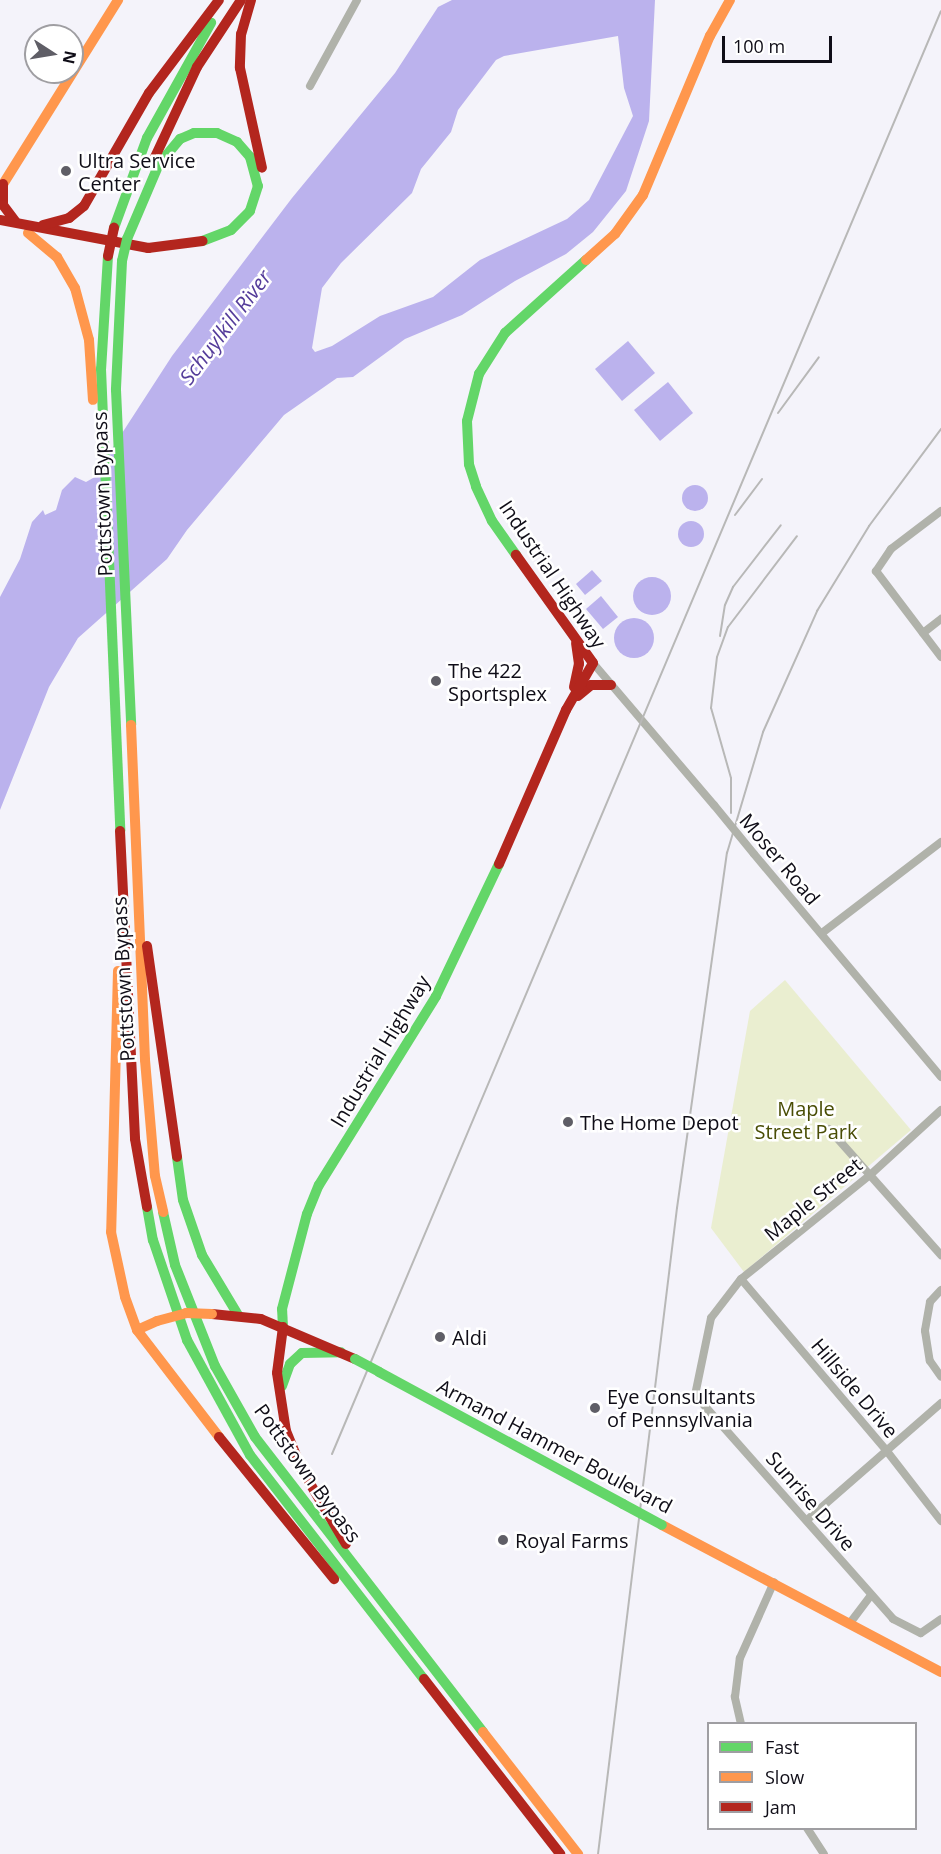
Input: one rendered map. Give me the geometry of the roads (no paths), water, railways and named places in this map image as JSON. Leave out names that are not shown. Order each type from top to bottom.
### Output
[{"type":"main road","points":[[15,221],[3,205],[2,186],[118,0]]},
{"type":"main road","points":[[38,225],[63,221],[84,206],[149,93],[221,0]]},
{"type":"main road","name":"Pottstown Bypass","points":[[221,0],[147,138],[114,228],[108,256],[102,405],[103,467],[135,1139],[153,1240],[178,1314],[206,1378],[250,1455],[560,1854]]},
{"type":"main road","name":"Pottstown Bypass","points":[[241,0],[192,78],[152,162],[127,238],[122,261],[116,390],[134,822],[147,1105],[164,1221],[188,1302],[215,1366],[255,1437],[578,1854]]},
{"type":"main road","points":[[0,227],[166,255],[214,245],[247,226],[260,207],[264,181],[240,68],[241,34],[251,0]]},
{"type":"main road","name":"Industrial Highway","points":[[393,1616],[302,1470],[286,1431],[279,1393],[282,1309],[307,1214],[319,1185],[436,996],[524,812],[566,710],[593,663],[492,521],[476,486],[467,444],[471,401],[479,374],[505,333],[615,234],[643,195],[664,153],[710,36],[730,0]]},
{"type":"main road","points":[[0,220],[38,225],[148,248],[203,242],[236,226],[253,206],[258,180],[250,157],[237,142],[217,133],[194,133],[180,139],[162,159],[127,238]]},
{"type":"main road","points":[[28,233],[62,262],[79,298],[90,348],[94,413],[103,467]]},
{"type":"main road","points":[[566,710],[578,671],[575,640]]},
{"type":"main road","points":[[566,710],[591,685],[611,685]]},
{"type":"main road","points":[[134,822],[177,1173],[196,1240],[238,1316]]},
{"type":"main road","points":[[123,900],[111,1232],[117,1267],[137,1330],[185,1396],[534,1821]]},
{"type":"main road","name":"Armand Hammer Boulevard","points":[[137,1330],[158,1321],[186,1314],[238,1316],[283,1327],[355,1359],[941,1672]]},
{"type":"main road","points":[[279,1393],[290,1364],[302,1353],[341,1352]]},
{"type":"street","points":[[310,86],[357,0]]},
{"type":"street","points":[[941,511],[891,549],[876,571],[941,657]]},
{"type":"street","points":[[923,633],[941,619]]},
{"type":"street","name":"Moser Road","points":[[593,663],[941,1077]]},
{"type":"street","points":[[822,933],[941,842]]},
{"type":"street","name":"Maple Street","points":[[711,1318],[741,1279],[870,1175],[941,1110]]},
{"type":"street","points":[[829,1129],[941,1255]]},
{"type":"street","name":"Hillside Drive","points":[[741,1279],[886,1450],[941,1521]]},
{"type":"street","points":[[941,1290],[930,1302],[925,1330],[930,1361],[941,1377]]},
{"type":"street","name":"Sunrise Drive","points":[[711,1318],[695,1395],[871,1595],[911,1631],[926,1631],[941,1619]]},
{"type":"street","points":[[807,1520],[941,1403]]},
{"type":"street","points":[[741,1722],[735,1697],[740,1658],[774,1582]]},
{"type":"street","points":[[850,1623],[871,1595]]},
{"type":"street","points":[[808,1830],[824,1854]]},
{"type":"water","name":"Schuylkill River","points":[[452,0],[655,0],[649,121],[626,191],[593,232],[566,254],[515,281],[462,315],[405,339],[353,377],[337,378],[284,415],[187,530],[167,559],[78,638],[49,687],[0,810],[0,597],[20,559],[32,522],[43,510],[45,515],[56,510],[62,490],[75,477],[86,482],[93,478],[172,356],[292,198],[395,73],[438,7]],"holes":[[[618,36],[624,88],[633,116],[589,200],[567,219],[480,260],[433,297],[380,316],[332,346],[315,352],[312,348],[322,288],[341,263],[412,193],[421,169],[451,132],[458,110],[496,60],[504,56]]]},
{"type":"water","points":[[628,341],[655,373],[622,401],[595,369]]},
{"type":"water","points":[[668,382],[693,413],[660,441],[634,410]]},
{"type":"water","points":[[695,485],[704,489],[708,498],[704,507],[695,511],[686,507],[682,498],[686,489]]},
{"type":"water","points":[[691,521],[700,525],[704,534],[700,543],[691,547],[682,543],[678,534],[682,525]]},
{"type":"water","points":[[592,570],[602,581],[585,595],[576,584]]},
{"type":"water","points":[[652,577],[666,582],[671,596],[666,610],[652,615],[638,610],[633,596],[638,582]]},
{"type":"water","points":[[601,596],[618,617],[603,629],[586,609]]},
{"type":"water","points":[[634,618],[648,624],[654,638],[648,652],[634,658],[620,652],[614,638],[620,624]]},
{"type":"railway","points":[[332,1454],[941,11]]},
{"type":"railway","points":[[778,413],[819,357]]},
{"type":"railway","points":[[598,1854],[677,1208],[727,853],[763,732],[817,611],[869,526],[941,429]]},
{"type":"railway","points":[[735,515],[762,479]]},
{"type":"railway","points":[[720,636],[725,605],[733,587],[781,525]]},
{"type":"railway","points":[[731,813],[731,778],[711,708],[717,657],[728,627],[797,536]]},
{"type":"place","name":"Ultra Service Center","points":[[66,171]]},
{"type":"place","name":"The 422 Sportsplex","points":[[436,681]]},
{"type":"place","name":"The Home Depot","points":[[568,1122]]},
{"type":"place","name":"Aldi","points":[[440,1337]]},
{"type":"place","name":"Eye Consultants of Pennsylvania","points":[[595,1408]]},
{"type":"place","name":"Royal Farms","points":[[503,1540]]},
{"type":"park label","name":"Maple Street Park","points":[[806,1120]]}]
